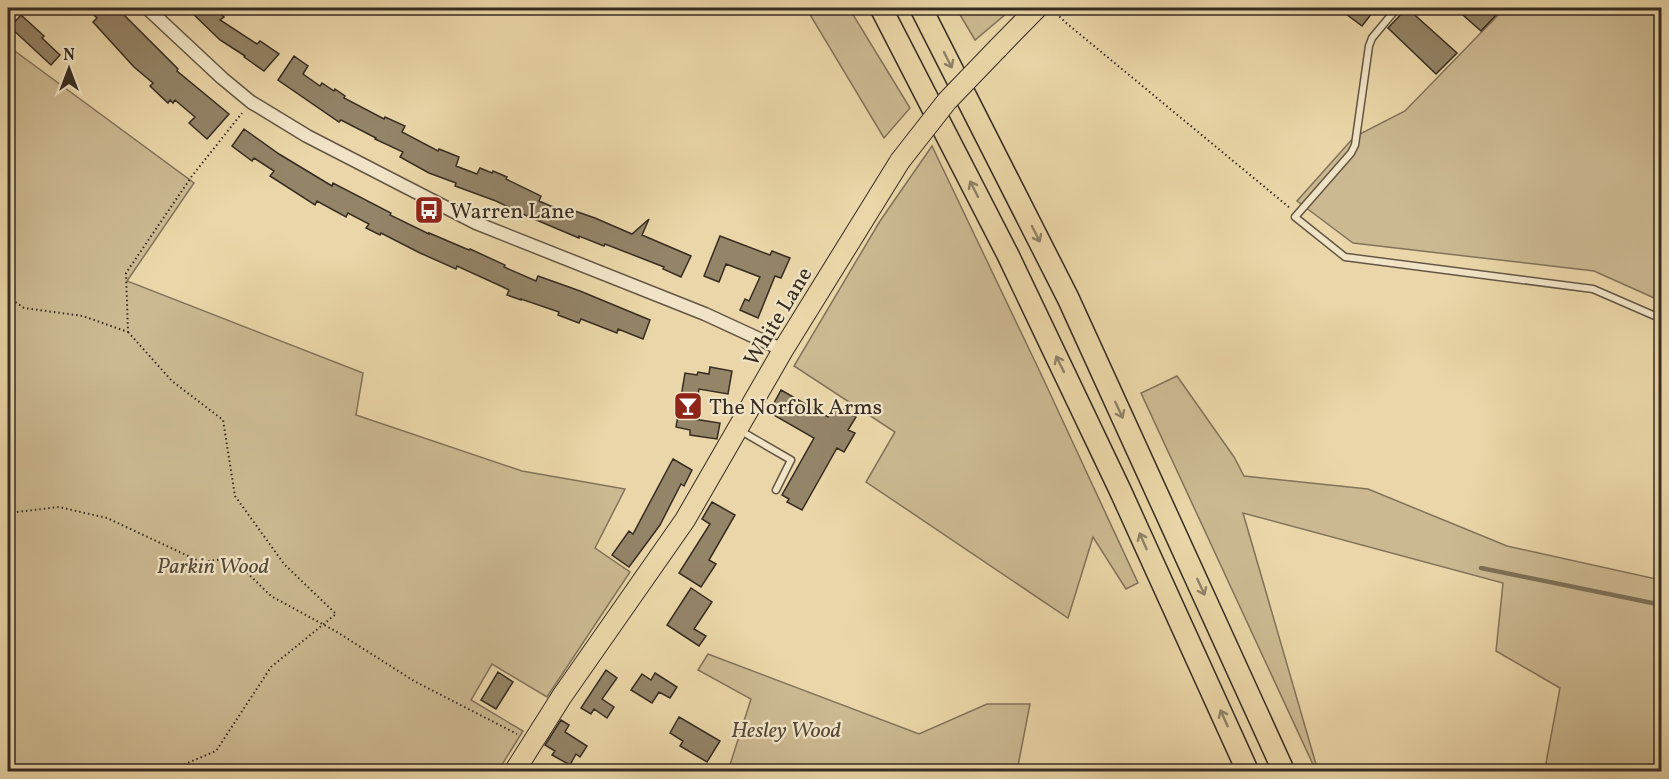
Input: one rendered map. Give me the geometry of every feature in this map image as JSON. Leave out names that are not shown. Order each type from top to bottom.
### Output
[{"type":"highway","points":[[881,8],[1008,255],[1120,490],[1248,771]]},
{"type":"highway","points":[[921,8],[1068,298],[1284,771]]},
{"type":"main road","name":"White Lane","points":[[514,771],[562,696],[685,520],[783,350],[900,161],[947,101],[1037,8]]},
{"type":"street","points":[[147,8],[251,102],[307,136],[476,223],[705,314],[783,350]]},
{"type":"lane","points":[[1397,8],[1372,38],[1369,46],[1355,145],[1351,153],[1295,217],[1345,257],[1593,289],[1662,319]]},
{"type":"lane","points":[[737,429],[790,460],[776,490]]},
{"type":"path","points":[[1051,8],[1290,209],[1295,217]]},
{"type":"path","points":[[128,332],[126,273],[192,176],[251,102]]},
{"type":"path","points":[[8,297],[24,308],[83,316],[128,332],[172,381],[223,420],[235,496],[284,564],[336,614],[271,667],[216,751],[166,771]]},
{"type":"path","points":[[8,513],[59,507],[106,518],[201,562],[232,558],[271,596],[323,624],[414,681],[533,742]]},
{"type":"green space","points":[[806,8],[849,8],[910,108],[884,138]]},
{"type":"green space","points":[[956,8],[1013,8],[975,40]]},
{"type":"green space","points":[[1505,8],[1661,8],[1661,301],[1594,271],[1353,243],[1297,201],[1354,137],[1405,111]]},
{"type":"green space","name":"Parkin Wood","points":[[8,46],[194,183],[127,281],[363,373],[356,415],[522,471],[625,489],[595,548],[630,572],[547,697],[492,664],[471,700],[523,731],[498,771],[8,771]]},
{"type":"green space","points":[[932,146],[1138,583],[1126,589],[1093,537],[1068,618],[866,482],[895,432],[794,366],[880,221]]},
{"type":"green space","points":[[1177,376],[1234,457],[1244,476],[1368,489],[1507,546],[1661,580],[1661,771],[1553,771],[1546,763],[1560,688],[1496,651],[1503,583],[1243,513],[1318,771],[1316,771],[1141,393]]},
{"type":"green space","name":"Hesley Wood","points":[[708,654],[919,734],[987,704],[1030,704],[1017,771],[728,771],[751,699],[698,670]]},
{"type":"building","points":[[87,8],[117,8],[178,69],[177,71],[229,114],[207,139],[189,123],[195,117],[175,100],[173,103],[170,100],[168,103],[150,86],[153,83],[134,67],[93,22],[97,18]]},
{"type":"building","points":[[187,8],[214,8],[224,17],[220,20],[257,44],[260,41],[279,54],[264,71],[220,40]]},
{"type":"building","points":[[1338,8],[1376,8],[1362,26]]},
{"type":"building","points":[[1407,8],[1457,53],[1436,74],[1388,28]]},
{"type":"building","points":[[1455,8],[1490,8],[1497,14],[1481,31]]},
{"type":"building","points":[[21,15],[44,36],[42,38],[60,55],[51,65],[10,27]]},
{"type":"building","points":[[294,56],[308,66],[303,74],[320,86],[322,83],[334,91],[335,89],[345,96],[344,98],[384,119],[385,117],[405,126],[402,132],[438,151],[439,149],[459,157],[456,166],[477,174],[480,168],[492,173],[493,171],[541,196],[539,201],[567,213],[569,209],[595,218],[632,234],[649,219],[642,235],[691,256],[681,277],[663,269],[664,267],[605,244],[604,246],[579,236],[579,238],[496,201],[455,186],[456,183],[429,173],[400,157],[403,152],[341,120],[339,122],[278,80]]},
{"type":"building","points":[[244,129],[279,154],[332,186],[333,183],[429,234],[470,249],[536,281],[538,276],[650,320],[643,339],[618,329],[617,333],[581,319],[579,323],[558,315],[559,312],[507,295],[509,290],[457,266],[456,269],[420,253],[381,233],[380,235],[366,228],[369,224],[348,213],[346,217],[317,201],[315,205],[270,176],[274,171],[254,158],[252,161],[232,146]]},
{"type":"building","points":[[720,236],[770,255],[772,251],[790,258],[781,278],[775,276],[758,318],[740,310],[745,299],[749,301],[760,277],[726,264],[719,282],[704,276]]},
{"type":"building","name":"The Norfolk Arms","points":[[710,367],[732,371],[728,394],[699,389],[694,419],[720,423],[717,439],[690,435],[690,430],[676,427],[685,373],[709,374]]},
{"type":"building","points":[[781,390],[828,417],[835,405],[856,417],[848,430],[855,433],[844,452],[837,448],[802,510],[787,502],[789,499],[782,495],[814,438],[772,414],[777,405],[774,403]]},
{"type":"building","points":[[673,459],[692,470],[684,486],[681,484],[660,525],[629,567],[612,555],[629,531],[633,534]]},
{"type":"building","points":[[712,502],[735,515],[709,560],[716,564],[701,587],[679,573],[710,524],[702,519]]},
{"type":"building","points":[[691,588],[712,602],[694,629],[706,636],[699,646],[667,625]]},
{"type":"building","points":[[606,670],[617,678],[602,699],[614,707],[607,718],[594,709],[591,714],[581,708]]},
{"type":"building","points":[[498,672],[513,682],[496,709],[481,700]]},
{"type":"building","points":[[655,673],[677,687],[670,698],[659,692],[652,703],[631,690],[642,674],[651,680]]},
{"type":"building","points":[[679,717],[720,741],[707,762],[680,746],[683,741],[670,733]]},
{"type":"building","points":[[561,720],[569,725],[565,732],[587,746],[580,757],[576,754],[570,765],[552,755],[555,751],[545,745]]},
{"type":"waterway","points":[[1481,568],[1662,605]]},
{"type":"place","name":"Warren Lane","points":[[429,210]]},
{"type":"place","name":"The Norfolk Arms","points":[[688,406]]}]
